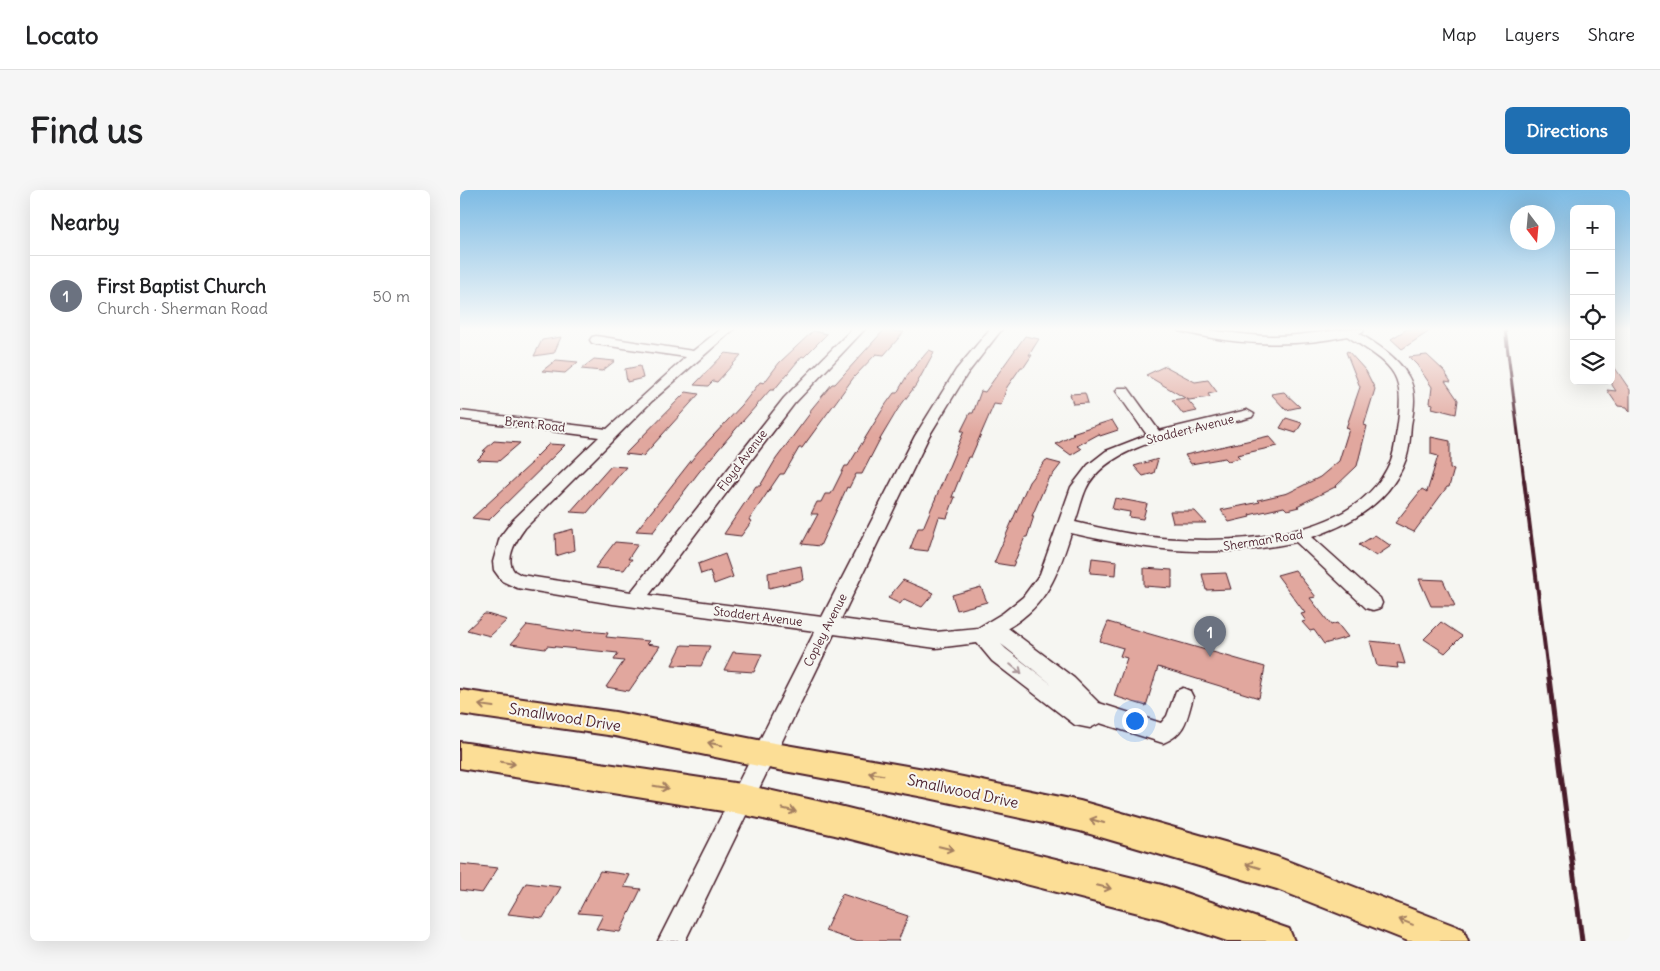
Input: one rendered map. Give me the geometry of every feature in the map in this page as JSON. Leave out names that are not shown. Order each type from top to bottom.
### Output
[{"type":"main road","name":"Smallwood Drive","points":[[460,702],[615,724],[763,754],[924,783],[1089,819],[1277,873],[1451,941]]},
{"type":"main road","points":[[460,756],[741,799],[835,820],[1162,902],[1277,941]]},
{"type":"street","name":"Stoddert Avenue","points":[[684,364],[519,524],[506,541],[502,554],[502,568],[508,576],[517,582],[913,638],[936,640],[988,631],[1021,610],[1037,594],[1048,576],[1079,487],[1092,469],[1121,449],[1155,436],[1207,426],[1247,414]]},
{"type":"street","name":"Floyd Avenue","points":[[636,600],[789,401],[825,364]]},
{"type":"street","name":"Copley Avenue","points":[[671,941],[922,436],[968,364]]},
{"type":"street","name":"Sherman Road","points":[[1065,526],[1143,542],[1200,547],[1244,545],[1300,536],[1326,527],[1363,506],[1383,488],[1399,460],[1405,419],[1406,387],[1403,378],[1390,364]]},
{"type":"street","points":[[1123,391],[1155,436]]},
{"type":"street","name":"Brent Road","points":[[460,416],[610,434]]},
{"type":"street","points":[[1300,536],[1373,603]]},
{"type":"street","points":[[988,631],[999,655],[1083,718],[1090,718],[1094,715],[1094,711],[1163,733],[1169,731],[1173,726],[1182,696]]},
{"type":"building","points":[[551,364],[576,364],[565,373],[542,371]]},
{"type":"building","points":[[587,364],[611,364],[602,371],[581,369]]},
{"type":"building","points":[[714,364],[733,364],[717,382],[713,381],[708,386],[694,385]]},
{"type":"building","points":[[778,364],[795,364],[774,390],[770,390],[699,472],[653,532],[636,531],[698,452],[742,405],[760,382],[764,383]]},
{"type":"building","points":[[853,364],[866,364],[854,377],[802,448],[799,448],[784,474],[780,474],[749,520],[752,521],[741,536],[724,534],[756,486],[760,486],[776,459],[811,412],[809,412],[832,384],[835,384]]},
{"type":"building","points":[[917,364],[927,364],[916,385],[898,409],[862,474],[856,474],[849,488],[847,487],[820,546],[802,544],[818,514],[811,514],[817,502],[821,502],[825,494],[831,494],[845,466],[848,466],[886,404],[894,393],[897,393],[908,374]]},
{"type":"building","points":[[1005,364],[1026,364],[1024,367],[1021,367],[1007,387],[1001,405],[994,404],[971,457],[968,457],[952,497],[955,497],[947,518],[939,517],[928,551],[910,549],[918,528],[923,528],[964,431],[961,431],[970,413],[973,413],[981,391],[985,392]]},
{"type":"building","points":[[1351,364],[1360,364],[1366,371],[1375,389],[1364,425],[1367,426],[1357,466],[1335,487],[1297,506],[1299,507],[1287,510],[1284,507],[1229,522],[1221,510],[1260,502],[1258,500],[1288,493],[1320,477],[1339,461],[1349,429],[1346,428],[1360,387]]},
{"type":"building","points":[[1437,364],[1444,371],[1451,382],[1445,381],[1458,400],[1456,414],[1432,408],[1433,404],[1430,403],[1432,387],[1417,365]]},
{"type":"building","points":[[640,366],[643,378],[627,382],[625,369]]},
{"type":"building","points":[[1165,366],[1195,382],[1208,380],[1217,392],[1208,394],[1210,397],[1189,400],[1186,398],[1197,411],[1183,414],[1172,400],[1185,398],[1146,375]]},
{"type":"building","points":[[1615,368],[1630,390],[1630,412],[1627,407],[1618,406],[1607,390],[1616,391],[1612,385],[1615,385]]},
{"type":"building","points":[[686,392],[699,394],[643,456],[625,454]]},
{"type":"building","points":[[1284,392],[1300,407],[1286,410],[1271,394]]},
{"type":"building","points":[[1085,393],[1088,403],[1073,404],[1070,394]]},
{"type":"building","points":[[1286,418],[1302,423],[1296,433],[1280,428]]},
{"type":"building","points":[[1112,420],[1118,430],[1100,436],[1099,434],[1077,446],[1081,449],[1071,455],[1056,444],[1074,435],[1072,433]]},
{"type":"building","points":[[1269,436],[1278,446],[1237,455],[1240,458],[1228,461],[1225,458],[1191,464],[1185,455]]},
{"type":"building","points":[[1431,437],[1450,441],[1450,468],[1454,469],[1449,487],[1447,487],[1414,532],[1395,523],[1422,489],[1427,492],[1438,456],[1431,454]]},
{"type":"building","points":[[494,441],[520,443],[499,461],[477,460],[486,451],[483,451]]},
{"type":"building","points":[[549,444],[565,445],[489,520],[472,518],[532,463],[530,463]]},
{"type":"building","points":[[1158,459],[1154,473],[1143,476],[1134,466]]},
{"type":"building","points":[[1046,460],[1061,464],[1049,477],[1032,516],[1034,516],[1027,537],[1025,537],[1013,566],[994,563],[1029,482]]},
{"type":"building","points":[[611,466],[626,467],[587,513],[570,512]]},
{"type":"building","points":[[1115,498],[1147,504],[1143,519],[1129,517],[1130,512],[1112,509]]},
{"type":"building","points":[[1170,511],[1195,511],[1206,523],[1173,523]]},
{"type":"building","points":[[573,529],[575,550],[556,556],[555,534]]},
{"type":"building","points":[[1375,535],[1391,546],[1376,556],[1359,545]]},
{"type":"building","points":[[615,542],[638,544],[628,559],[632,559],[624,570],[595,568]]},
{"type":"building","points":[[725,554],[733,577],[714,584],[710,571],[701,574],[698,564]]},
{"type":"building","points":[[1092,558],[1117,561],[1116,575],[1090,573]]},
{"type":"building","points":[[801,566],[803,580],[769,588],[768,573]]},
{"type":"building","points":[[1144,568],[1172,570],[1172,588],[1144,586]]},
{"type":"building","points":[[1295,570],[1316,597],[1310,598],[1331,625],[1337,623],[1348,637],[1324,644],[1314,630],[1310,631],[1302,622],[1306,621],[1301,614],[1305,613],[1277,575]]},
{"type":"building","points":[[1226,573],[1231,589],[1206,590],[1202,574]]},
{"type":"building","points":[[1419,579],[1443,580],[1455,606],[1431,606]]},
{"type":"building","points":[[903,580],[934,593],[922,607],[904,599],[900,604],[888,598]]},
{"type":"building","points":[[981,587],[987,602],[957,610],[952,595]]},
{"type":"building","points":[[484,614],[507,620],[490,636],[467,630]]},
{"type":"building","points":[[1108,622],[1265,667],[1259,698],[1158,667],[1146,706],[1114,696],[1127,658],[1120,656],[1123,648],[1100,641]]},
{"type":"building","points":[[1441,622],[1462,636],[1445,653],[1424,639]]},
{"type":"building","points":[[527,625],[574,632],[575,630],[608,633],[606,637],[649,641],[646,644],[660,646],[629,691],[606,687],[624,661],[614,660],[618,653],[547,646],[545,649],[511,644]]},
{"type":"building","points":[[1370,641],[1399,644],[1405,664],[1397,663],[1398,668],[1377,666]]},
{"type":"building","points":[[682,645],[710,646],[701,666],[672,665]]},
{"type":"building","points":[[733,652],[762,654],[754,672],[724,670]]},
{"type":"building","points":[[460,864],[498,868],[482,893],[460,890]]},
{"type":"building","points":[[600,871],[630,875],[624,887],[641,889],[620,932],[596,929],[603,915],[578,913]]},
{"type":"building","points":[[526,883],[561,887],[543,918],[508,914]]},
{"type":"building","points":[[842,894],[908,916],[898,941],[855,941],[825,931]]},
{"type":"railway","points":[[1509,364],[1524,481]]},
{"type":"railway","points":[[1524,480],[1549,680]]},
{"type":"railway","points":[[1549,678],[1582,941]]},
{"type":"place","name":"First Baptist Church","points":[[1210,657]]}]
